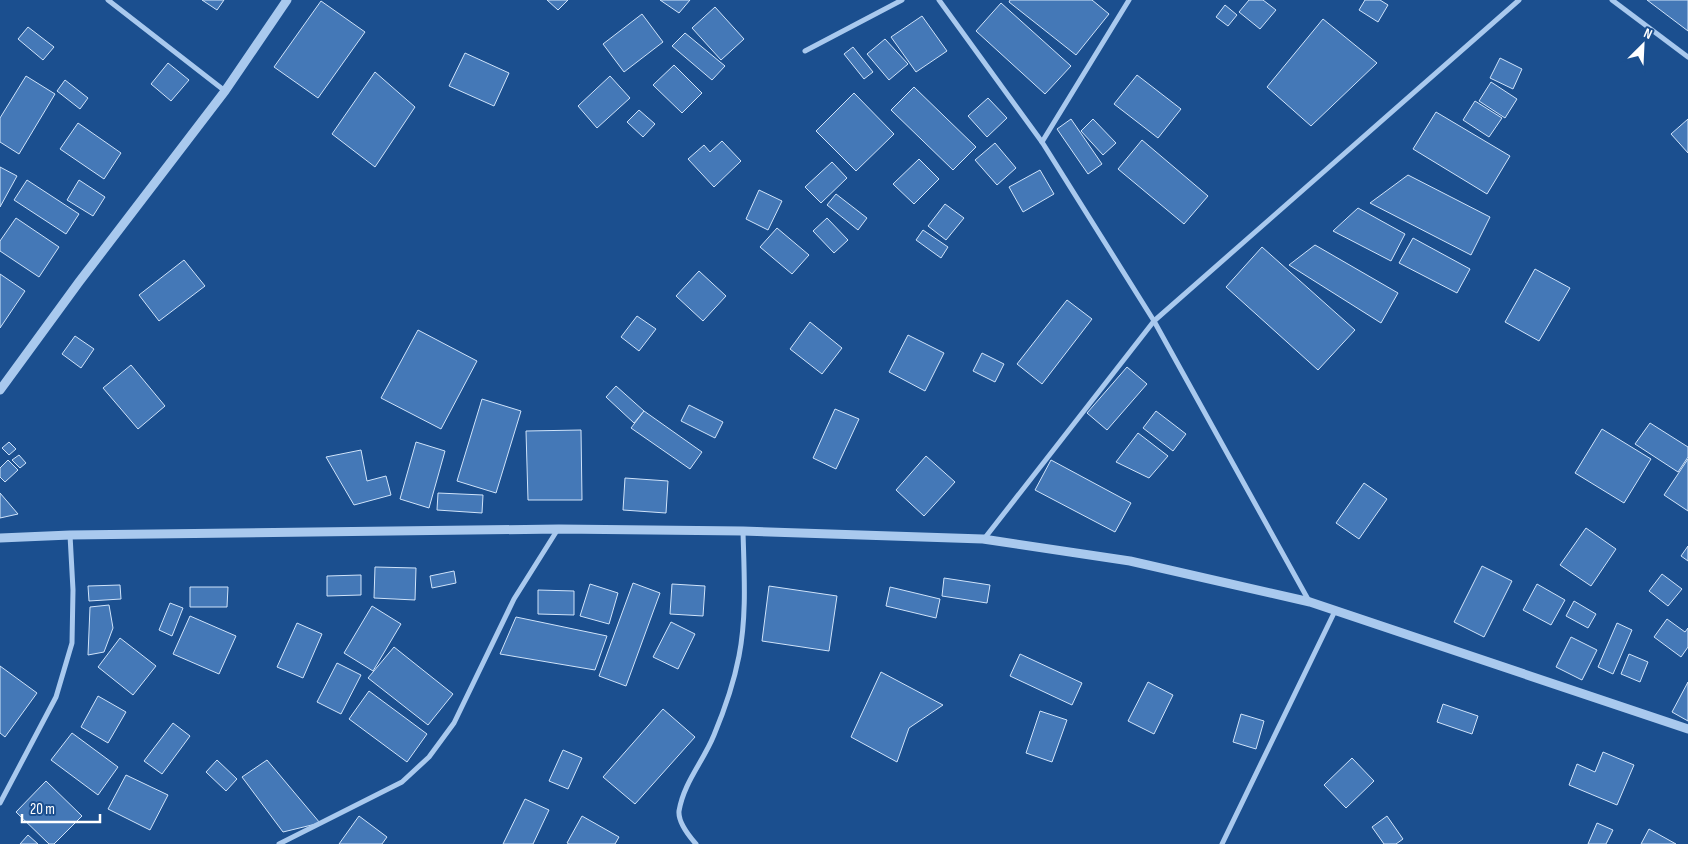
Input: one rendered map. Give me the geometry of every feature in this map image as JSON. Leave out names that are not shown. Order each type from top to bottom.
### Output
[{"type":"street","points":[[108,0],[225,91]]},
{"type":"street","points":[[0,390],[79,282],[225,91],[287,0]]},
{"type":"street","points":[[806,51],[902,0]]},
{"type":"street","points":[[939,0],[1042,142],[1154,321],[1310,602]]},
{"type":"street","points":[[1042,142],[1129,0]]},
{"type":"street","points":[[984,539],[1154,321],[1519,0]]},
{"type":"street","points":[[1612,0],[1688,57]]},
{"type":"street","points":[[279,844],[402,782],[428,757],[454,723],[514,599],[559,529]]},
{"type":"street","points":[[0,538],[70,535],[559,529],[743,531],[984,539],[1130,560],[1310,602],[1688,729]]},
{"type":"street","points":[[696,844],[687,834],[679,814],[684,790],[713,737],[739,656],[744,598],[743,531]]},
{"type":"street","points":[[0,803],[56,697],[72,643],[73,590],[70,535]]},
{"type":"street","points":[[1222,844],[1335,611]]},
{"type":"building","points":[[202,0],[224,0],[217,10]]},
{"type":"building","points":[[547,0],[568,0],[558,10]]},
{"type":"building","points":[[660,0],[690,0],[679,13]]},
{"type":"building","points":[[1010,0],[1092,0],[1109,14],[1076,55],[1009,2]]},
{"type":"building","points":[[1249,0],[1263,0],[1276,10],[1260,29],[1239,12]]},
{"type":"building","points":[[1365,0],[1380,0],[1388,5],[1378,22],[1359,10]]},
{"type":"building","points":[[1647,0],[1688,0],[1688,31]]},
{"type":"building","points":[[321,1],[365,32],[318,98],[274,67]]},
{"type":"building","points":[[1001,3],[1071,66],[1045,94],[976,31]]},
{"type":"building","points":[[1225,5],[1237,15],[1228,26],[1216,17]]},
{"type":"building","points":[[715,7],[744,39],[721,60],[692,28]]},
{"type":"building","points":[[642,14],[663,42],[624,72],[603,44]]},
{"type":"building","points":[[922,16],[947,51],[916,72],[891,37]]},
{"type":"building","points":[[1323,19],[1377,63],[1311,126],[1267,87]]},
{"type":"building","points":[[28,27],[54,47],[43,60],[18,39]]},
{"type":"building","points":[[685,33],[725,66],[712,80],[672,46]]},
{"type":"building","points":[[885,39],[908,64],[889,80],[867,54]]},
{"type":"building","points":[[853,47],[873,72],[864,79],[844,54]]},
{"type":"building","points":[[465,53],[509,73],[494,106],[449,86]]},
{"type":"building","points":[[1500,58],[1522,69],[1513,89],[1490,78]]},
{"type":"building","points":[[168,63],[189,80],[171,101],[151,84]]},
{"type":"building","points":[[674,65],[702,93],[682,113],[653,85]]},
{"type":"building","points":[[375,72],[415,107],[375,167],[332,134]]},
{"type":"building","points":[[1137,75],[1181,109],[1158,138],[1114,104]]},
{"type":"building","points":[[26,76],[55,94],[19,154],[0,142],[0,118]]},
{"type":"building","points":[[610,76],[630,98],[597,128],[578,106]]},
{"type":"building","points":[[65,80],[88,98],[80,109],[57,91]]},
{"type":"building","points":[[1491,82],[1517,99],[1505,118],[1479,101]]},
{"type":"building","points":[[914,87],[976,147],[953,170],[891,110]]},
{"type":"building","points":[[854,93],[894,134],[856,171],[816,131]]},
{"type":"building","points":[[988,98],[1007,118],[987,137],[968,116]]},
{"type":"building","points":[[1475,101],[1502,118],[1489,137],[1463,120]]},
{"type":"building","points":[[639,110],[655,124],[643,137],[627,122]]},
{"type":"building","points":[[1436,112],[1510,156],[1487,194],[1413,149]]},
{"type":"building","points":[[1071,119],[1102,164],[1088,174],[1057,129]]},
{"type":"building","points":[[1093,119],[1116,143],[1103,155],[1081,131]]},
{"type":"building","points":[[1688,119],[1688,153],[1671,134]]},
{"type":"building","points":[[78,123],[121,153],[104,179],[60,149]]},
{"type":"building","points":[[1142,140],[1208,196],[1184,224],[1118,169]]},
{"type":"building","points":[[722,141],[741,161],[714,187],[688,159],[704,145],[710,152]]},
{"type":"building","points":[[995,143],[1016,168],[997,185],[975,160]]},
{"type":"building","points":[[919,159],[939,179],[914,204],[893,184]]},
{"type":"building","points":[[832,162],[847,178],[821,203],[805,187]]},
{"type":"building","points":[[0,167],[17,176],[0,207]]},
{"type":"building","points":[[1040,170],[1054,194],[1023,212],[1009,187]]},
{"type":"building","points":[[1408,175],[1490,217],[1471,255],[1370,203]]},
{"type":"building","points":[[27,180],[79,214],[66,234],[14,200]]},
{"type":"building","points":[[79,180],[105,197],[93,216],[67,200]]},
{"type":"building","points":[[759,190],[782,201],[768,230],[746,219]]},
{"type":"building","points":[[836,194],[867,218],[858,230],[827,205]]},
{"type":"building","points":[[945,204],[964,218],[946,240],[928,226]]},
{"type":"building","points":[[1358,208],[1405,234],[1391,261],[1333,231]]},
{"type":"building","points":[[16,218],[59,247],[39,277],[0,251],[0,241]]},
{"type":"building","points":[[827,218],[848,240],[834,253],[813,231]]},
{"type":"building","points":[[777,228],[809,255],[792,274],[760,247]]},
{"type":"building","points":[[923,230],[948,247],[941,258],[916,240]]},
{"type":"building","points":[[1413,238],[1470,269],[1457,293],[1399,263]]},
{"type":"building","points":[[1315,245],[1398,293],[1381,323],[1289,265]]},
{"type":"building","points":[[1262,247],[1355,330],[1318,370],[1226,287]]},
{"type":"building","points":[[184,260],[205,286],[159,321],[139,295]]},
{"type":"building","points":[[1535,269],[1570,288],[1539,341],[1505,322]]},
{"type":"building","points":[[699,271],[726,296],[703,321],[676,296]]},
{"type":"building","points":[[0,274],[25,291],[0,328]]},
{"type":"building","points":[[1067,300],[1092,319],[1042,384],[1017,364]]},
{"type":"building","points":[[637,316],[656,329],[639,351],[621,337]]},
{"type":"building","points":[[810,322],[842,348],[822,374],[790,349]]},
{"type":"building","points":[[418,330],[477,361],[441,429],[381,398]]},
{"type":"building","points":[[908,335],[944,353],[925,391],[889,372]]},
{"type":"building","points":[[75,336],[94,349],[81,368],[62,354]]},
{"type":"building","points":[[982,353],[1004,364],[995,382],[973,371]]},
{"type":"building","points":[[131,365],[165,406],[138,429],[103,388]]},
{"type":"building","points":[[1127,367],[1147,384],[1107,430],[1087,413]]},
{"type":"building","points":[[616,386],[644,411],[634,423],[606,397]]},
{"type":"building","points":[[482,399],[521,411],[496,493],[457,481]]},
{"type":"building","points":[[689,405],[723,422],[715,438],[681,421]]},
{"type":"building","points":[[835,409],[859,419],[836,469],[813,458]]},
{"type":"building","points":[[644,411],[702,452],[690,469],[631,428]]},
{"type":"building","points":[[1156,411],[1186,434],[1173,451],[1143,428]]},
{"type":"building","points":[[1650,423],[1688,447],[1688,457],[1678,472],[1635,444]]},
{"type":"building","points":[[1602,429],[1651,459],[1624,503],[1575,473]]},
{"type":"building","points":[[581,430],[582,500],[528,500],[526,431]]},
{"type":"building","points":[[1138,433],[1168,456],[1149,478],[1116,462]]},
{"type":"building","points":[[9,442],[16,449],[9,455],[2,448]]},
{"type":"building","points":[[416,442],[445,451],[429,508],[400,499]]},
{"type":"building","points":[[361,450],[367,481],[386,476],[391,495],[354,505],[326,457]]},
{"type":"building","points":[[19,455],[26,463],[20,468],[12,460]]},
{"type":"building","points":[[926,456],[955,482],[924,516],[896,490]]},
{"type":"building","points":[[1688,459],[1688,511],[1664,495]]},
{"type":"building","points":[[8,460],[18,470],[5,482],[0,477],[0,468]]},
{"type":"building","points":[[1051,460],[1131,503],[1115,532],[1035,490]]},
{"type":"building","points":[[625,478],[668,481],[666,513],[623,510]]},
{"type":"building","points":[[1364,483],[1387,499],[1359,539],[1336,523]]},
{"type":"building","points":[[0,493],[18,514],[0,518]]},
{"type":"building","points":[[438,493],[483,495],[482,513],[437,510]]},
{"type":"building","points":[[1586,528],[1616,549],[1591,586],[1560,565]]},
{"type":"building","points":[[1688,546],[1688,561],[1681,556]]},
{"type":"building","points":[[1482,566],[1512,581],[1484,637],[1454,622]]},
{"type":"building","points":[[375,567],[416,568],[415,600],[374,598]]},
{"type":"building","points":[[454,571],[456,583],[432,588],[430,576]]},
{"type":"building","points":[[1662,574],[1682,589],[1668,606],[1649,591]]},
{"type":"building","points":[[361,575],[361,595],[327,596],[327,576]]},
{"type":"building","points":[[944,578],[990,585],[987,603],[942,596]]},
{"type":"building","points":[[633,583],[660,593],[626,686],[599,676]]},
{"type":"building","points":[[590,584],[618,593],[609,624],[580,616]]},
{"type":"building","points":[[672,584],[705,586],[703,616],[670,614]]},
{"type":"building","points":[[1537,584],[1565,600],[1551,625],[1523,610]]},
{"type":"building","points":[[120,585],[121,599],[89,601],[88,586]]},
{"type":"building","points":[[769,586],[837,596],[829,651],[762,641]]},
{"type":"building","points":[[190,587],[228,587],[227,607],[190,607]]},
{"type":"building","points":[[890,587],[940,599],[936,618],[886,606]]},
{"type":"building","points":[[538,590],[574,591],[574,615],[538,614]]},
{"type":"building","points":[[1574,601],[1596,614],[1588,628],[1566,616]]},
{"type":"building","points":[[170,603],[183,608],[172,636],[159,630]]},
{"type":"building","points":[[109,605],[113,628],[104,652],[88,655],[90,607]]},
{"type":"building","points":[[372,606],[401,624],[373,671],[344,653]]},
{"type":"building","points":[[190,616],[236,636],[219,674],[173,654]]},
{"type":"building","points":[[516,617],[607,636],[595,670],[500,654]]},
{"type":"building","points":[[1667,619],[1685,632],[1688,628],[1688,647],[1681,657],[1654,637]]},
{"type":"building","points":[[671,622],[695,634],[678,669],[653,657]]},
{"type":"building","points":[[297,623],[322,634],[303,678],[277,667]]},
{"type":"building","points":[[1617,623],[1632,630],[1613,674],[1598,667]]},
{"type":"building","points":[[1571,637],[1597,650],[1582,680],[1556,667]]},
{"type":"building","points":[[120,638],[156,666],[133,695],[98,667]]},
{"type":"building","points":[[394,647],[453,694],[428,725],[368,678]]},
{"type":"building","points":[[1020,654],[1082,683],[1072,705],[1010,676]]},
{"type":"building","points":[[1629,654],[1648,662],[1640,682],[1621,674]]},
{"type":"building","points":[[337,663],[361,675],[341,714],[317,702]]},
{"type":"building","points":[[0,666],[37,693],[5,737],[0,733]]},
{"type":"building","points":[[881,672],[943,705],[909,728],[897,762],[851,737]]},
{"type":"building","points":[[1148,682],[1173,695],[1154,734],[1128,721]]},
{"type":"building","points":[[1688,682],[1688,721],[1672,712]]},
{"type":"building","points":[[369,691],[427,734],[407,762],[349,719]]},
{"type":"building","points":[[98,696],[126,712],[108,743],[81,727]]},
{"type":"building","points":[[1443,704],[1478,716],[1472,734],[1437,722]]},
{"type":"building","points":[[663,709],[695,737],[635,804],[603,777]]},
{"type":"building","points":[[1040,711],[1067,720],[1052,762],[1026,753]]},
{"type":"building","points":[[1241,714],[1264,721],[1256,749],[1233,742]]},
{"type":"building","points":[[173,723],[190,736],[162,774],[144,761]]},
{"type":"building","points":[[72,733],[118,767],[98,795],[51,760]]},
{"type":"building","points":[[563,750],[582,758],[568,789],[549,781]]},
{"type":"building","points":[[1603,752],[1634,765],[1617,805],[1569,785],[1577,764],[1595,772]]},
{"type":"building","points":[[1352,758],[1374,781],[1346,808],[1324,785]]},
{"type":"building","points":[[217,760],[237,779],[226,791],[206,772]]},
{"type":"building","points":[[267,760],[320,823],[283,832],[242,777]]},
{"type":"building","points":[[126,775],[168,795],[150,830],[108,809]]},
{"type":"building","points":[[46,781],[82,816],[54,844],[49,844],[16,812]]},
{"type":"building","points":[[525,799],[549,810],[533,844],[503,844]]},
{"type":"building","points":[[359,816],[387,837],[382,844],[339,844]]},
{"type":"building","points":[[582,816],[619,837],[615,844],[567,843]]},
{"type":"building","points":[[1387,816],[1403,839],[1396,844],[1384,844],[1372,827]]},
{"type":"building","points":[[1597,823],[1613,830],[1606,844],[1588,844]]},
{"type":"building","points":[[1649,829],[1676,844],[1641,844]]},
{"type":"building","points":[[28,835],[38,844],[20,844]]}]
